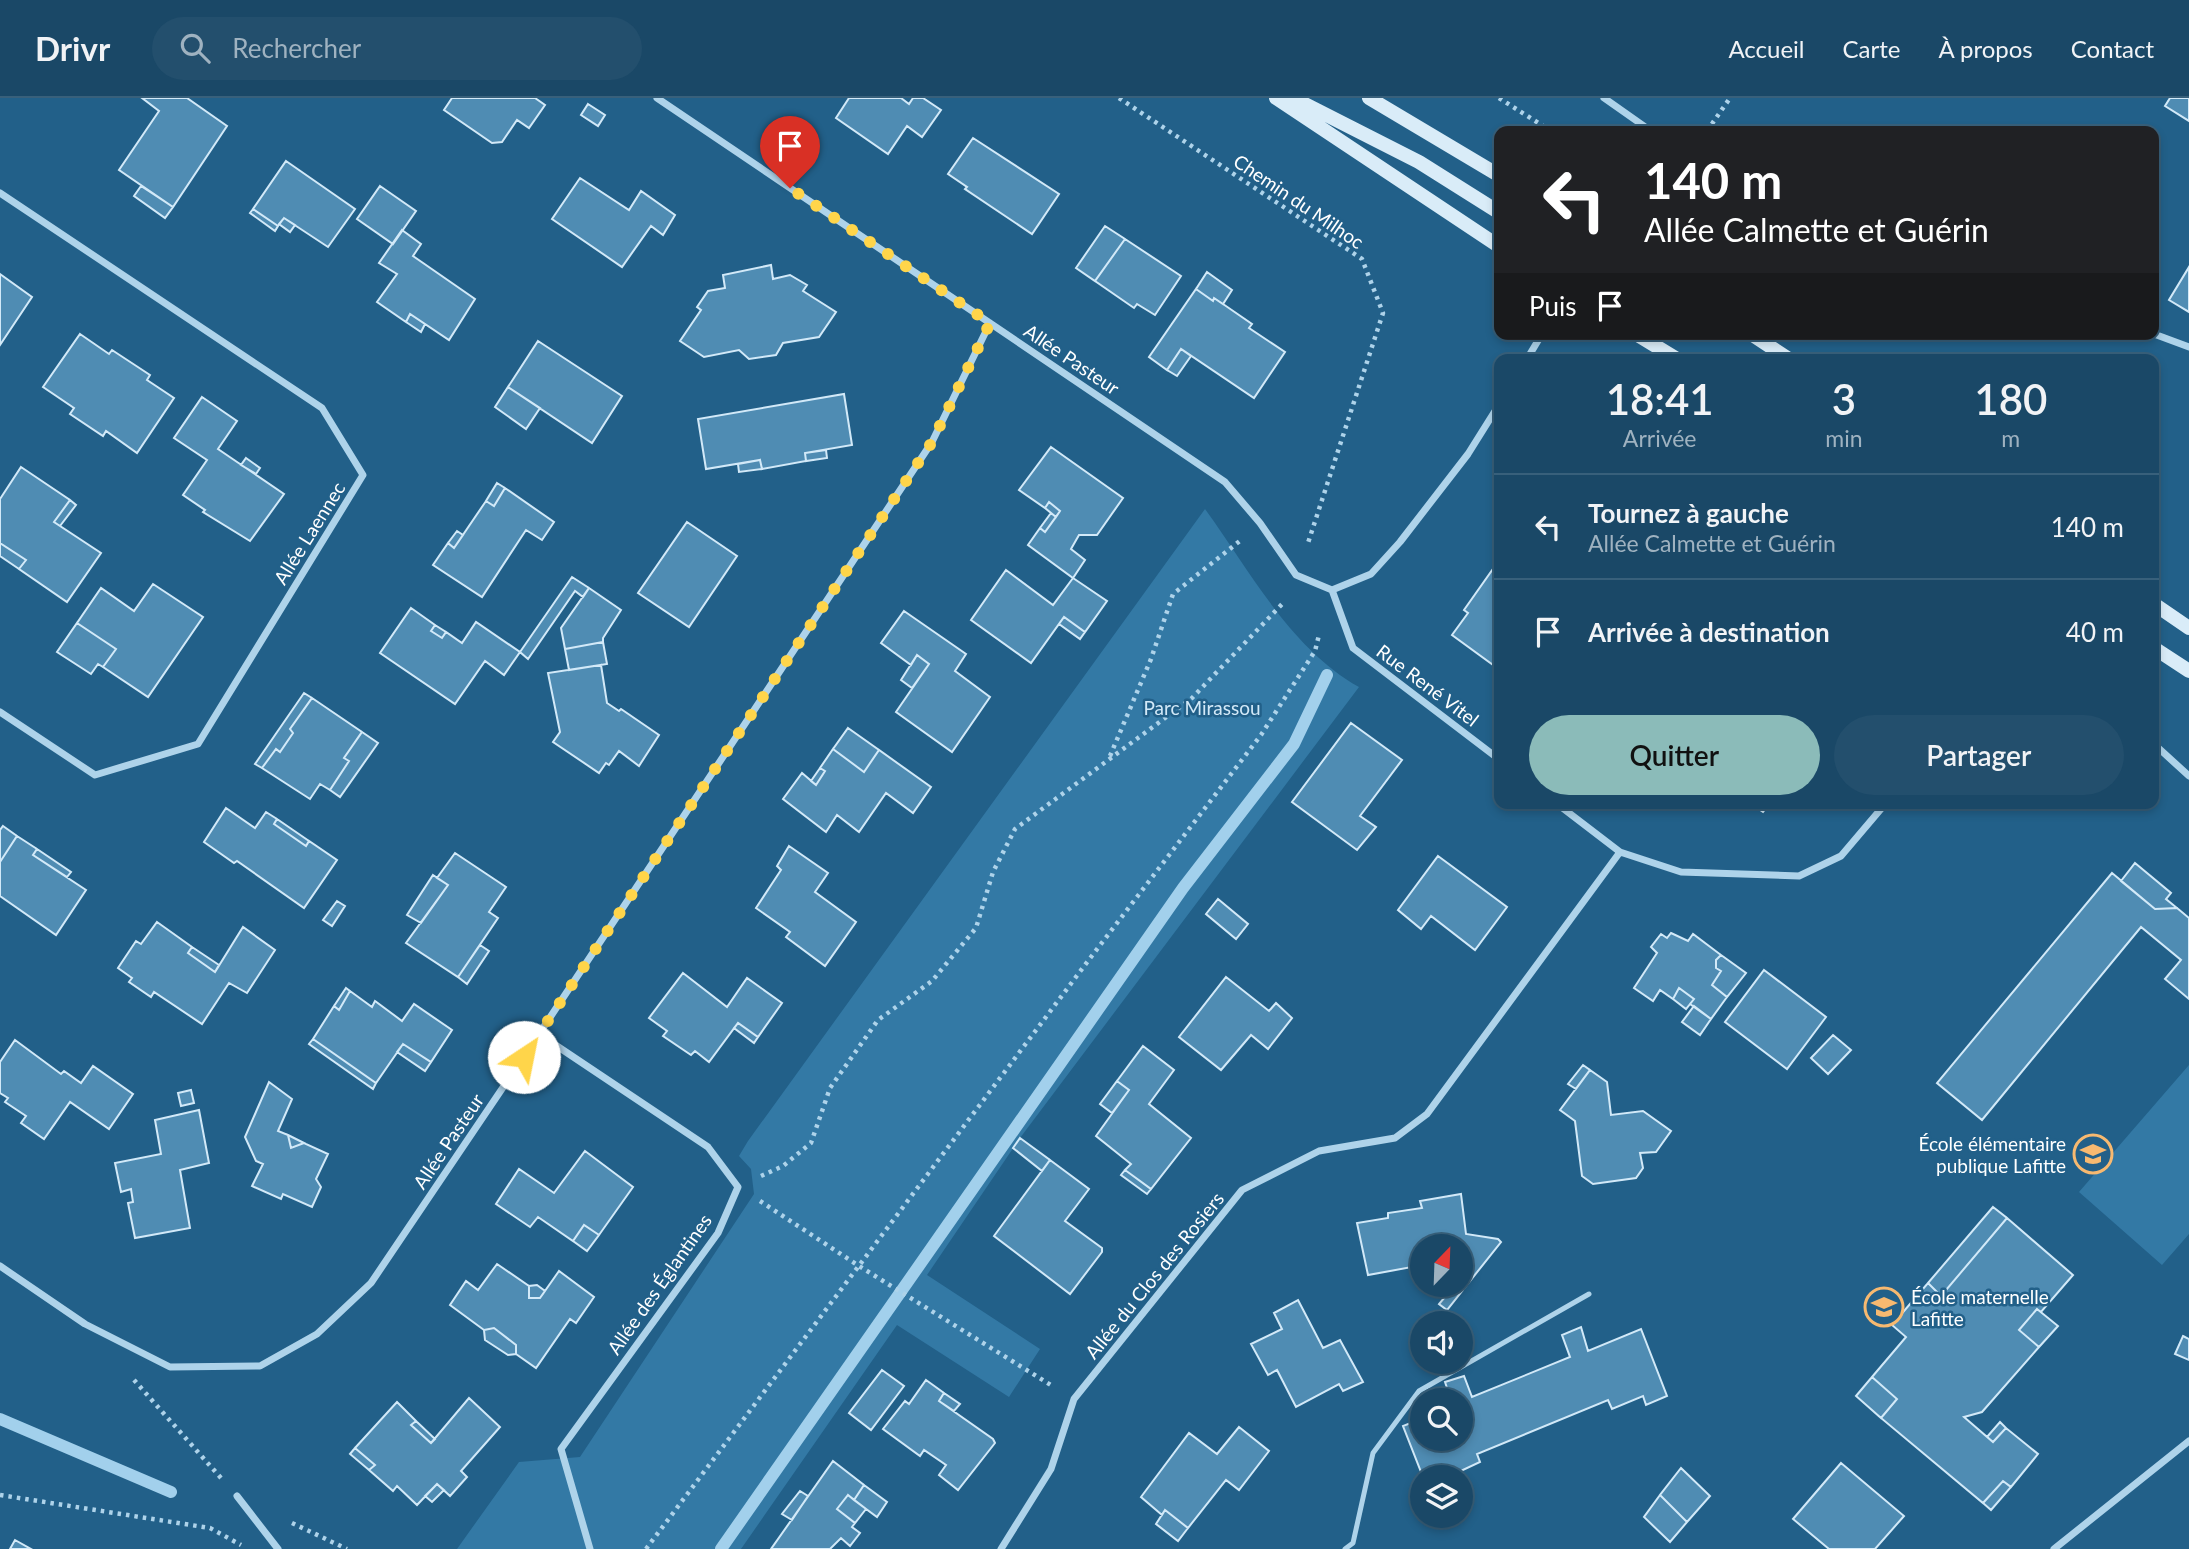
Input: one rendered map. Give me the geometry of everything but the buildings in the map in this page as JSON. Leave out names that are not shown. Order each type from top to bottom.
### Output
[{"type":"main road","points":[[1276,98],[1494,243]]},
{"type":"main road","points":[[1293,98],[1419,162],[1494,209]]},
{"type":"main road","points":[[1369,98],[1494,172]]},
{"type":"main road","points":[[1646,340],[1669,354]]},
{"type":"main road","points":[[1760,340],[1781,354]]},
{"type":"main road","points":[[2159,607],[2189,628]]},
{"type":"main road","points":[[2159,651],[2189,671]]},
{"type":"street","points":[[657,98],[990,323]]},
{"type":"street","points":[[1604,98],[1644,126]]},
{"type":"street","name":"Allée Laennec","points":[[0,193],[322,408],[363,475],[198,744],[95,775],[0,712]]},
{"type":"street","name":"Allée Pasteur","points":[[0,1266],[85,1324],[170,1367],[260,1366],[317,1334],[371,1283],[932,442],[990,323],[1224,482],[1260,523],[1296,575]]},
{"type":"street","points":[[2159,336],[2189,347]]},
{"type":"street","points":[[1296,575],[1332,590],[1371,574],[1401,542],[1468,453],[1494,412]]},
{"type":"street","name":"Rue René Vitel","points":[[1332,590],[1353,648],[1494,755]]},
{"type":"street","points":[[2159,749],[2189,776]]},
{"type":"street","points":[[1564,809],[1620,852],[1681,872],[1799,876],[1841,856],[1881,809]]},
{"type":"street","name":"Allée du Clos des Rosiers","points":[[1002,1549],[1051,1469],[1074,1399],[1242,1190],[1319,1152],[1395,1138],[1427,1114],[1620,852]]},
{"type":"street","points":[[539,1034],[708,1147],[738,1187]]},
{"type":"street","name":"Allée des Églantines","points":[[590,1549],[561,1449],[718,1233],[738,1187]]},
{"type":"street","points":[[2054,1549],[2189,1441]]},
{"type":"street","points":[[237,1496],[278,1549]]},
{"type":"lane","points":[[1345,1549],[1353,1542],[1373,1453],[1419,1391],[1590,1294]]},
{"type":"path","name":"Chemin du Milhoc","points":[[1119,98],[1362,259],[1383,313],[1317,520],[1296,575]]},
{"type":"path","points":[[1499,98],[1543,126]]},
{"type":"path","points":[[1710,126],[1730,98]]},
{"type":"path","points":[[1110,757],[1151,659],[1174,594],[1243,538]]},
{"type":"path","points":[[738,1187],[783,1166],[811,1143],[830,1088],[878,1020],[932,981],[976,928],[993,872],[1015,829],[1192,698],[1285,601]]},
{"type":"path","points":[[646,1549],[1261,735],[1315,651],[1317,641]]},
{"type":"path","points":[[738,1187],[859,1266],[1074,1399]]},
{"type":"path","points":[[129,1375],[237,1496]]},
{"type":"path","points":[[0,1495],[210,1528],[249,1549]]},
{"type":"green space","name":"Parc Mirassou","points":[[1205,509],[1292,630],[1334,671],[1359,687],[1020,1138],[927,1275],[1040,1349],[1009,1397],[897,1325],[741,1549],[457,1549],[519,1462],[580,1457],[754,1194],[751,1169],[739,1156],[748,1141]]},
{"type":"green space","points":[[2189,1065],[2189,1234],[2162,1265],[2079,1192]]},
{"type":"waterway","points":[[721,1549],[1183,888],[1294,744],[1327,675]]},
{"type":"waterway","points":[[0,1419],[171,1492]]},
{"type":"place","name":"École élémentaire publique Lafitte","points":[[2093,1154]]},
{"type":"place","name":"École maternelle Lafitte","points":[[1884,1307]]},
{"type":"route","points":[[524,1057],[932,442],[990,323],[790,188]]}]
